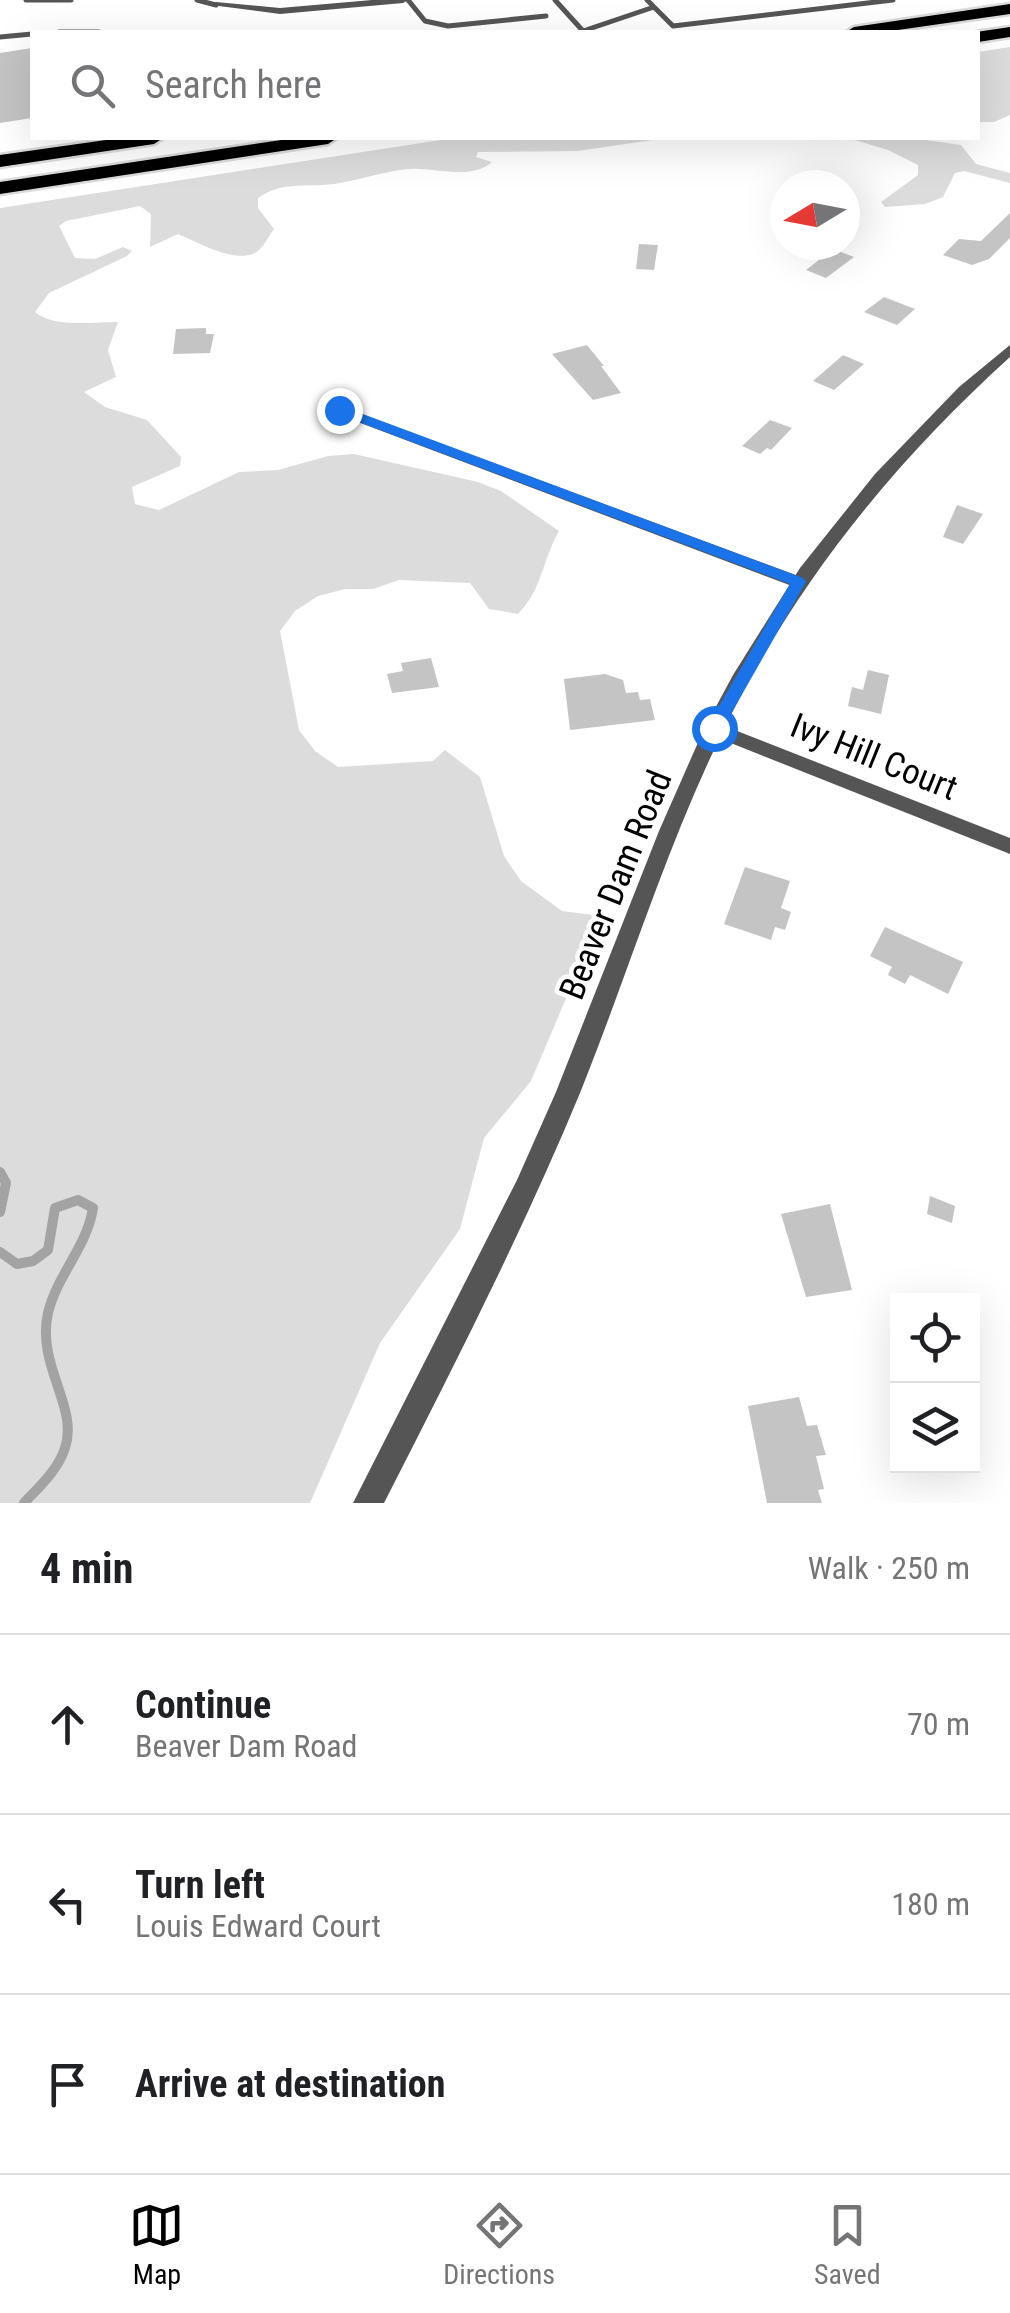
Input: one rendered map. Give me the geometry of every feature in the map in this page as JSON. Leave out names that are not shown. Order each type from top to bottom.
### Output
[{"type":"highway","points":[[868,30],[1010,9]]},
{"type":"highway","points":[[980,37],[1010,32]]},
{"type":"highway","points":[[0,161],[141,140]]},
{"type":"highway","points":[[0,188],[315,140]]},
{"type":"street","points":[[216,5],[262,12],[405,0]]},
{"type":"street","name":"Beaver Dam Road","points":[[368,1503],[477,1295],[546,1143],[714,728],[798,582],[867,490],[956,396],[1010,349]]},
{"type":"street","points":[[339,410],[798,582]]},
{"type":"street","name":"Ivy Hill Court","points":[[714,728],[1010,846]]},
{"type":"lane","points":[[26,0],[70,0]]},
{"type":"lane","points":[[196,0],[216,5]]},
{"type":"lane","points":[[405,0],[425,21],[448,26],[546,16]]},
{"type":"lane","points":[[555,0],[583,30],[654,8]]},
{"type":"lane","points":[[647,0],[674,26],[758,14],[855,9],[893,0]]},
{"type":"lane","points":[[0,37],[30,34]]},
{"type":"shaded area","points":[[1010,47],[1010,115],[994,122],[980,122],[980,52]]},
{"type":"shaded area","points":[[441,140],[652,140],[578,151],[478,152],[476,157],[492,162],[473,171],[409,169],[329,185],[278,188],[258,198],[258,208],[274,229],[251,255],[230,255],[178,234],[150,247],[151,214],[140,206],[66,221],[59,226],[75,258],[95,259],[123,247],[132,251],[49,293],[35,312],[63,322],[118,322],[108,350],[116,377],[84,392],[105,407],[147,420],[181,457],[180,466],[132,487],[135,504],[159,510],[239,472],[278,470],[328,456],[354,454],[478,482],[501,491],[559,531],[537,585],[518,614],[489,609],[470,583],[399,580],[373,589],[345,589],[318,596],[295,611],[280,631],[299,730],[315,751],[338,767],[433,761],[445,750],[480,777],[504,856],[521,881],[562,911],[601,916],[531,1081],[484,1138],[460,1229],[380,1343],[310,1503],[0,1503],[0,208]]},
{"type":"shaded area","points":[[855,140],[926,140],[961,145],[976,164],[1010,173],[1010,183],[964,171],[955,173],[943,197],[925,204],[885,207],[881,202],[918,175],[918,165]]},
{"type":"building","points":[[30,48],[30,118],[0,123],[0,53]]},
{"type":"building","points":[[1010,213],[1010,238],[989,259],[972,265],[943,255],[959,239],[981,241]]},
{"type":"building","points":[[639,244],[658,245],[654,270],[636,269]]},
{"type":"building","points":[[819,260],[850,260],[826,278],[806,270]]},
{"type":"building","points":[[884,297],[915,309],[897,325],[864,312]]},
{"type":"building","points":[[206,328],[206,334],[214,334],[210,353],[173,354],[176,329]]},
{"type":"building","points":[[587,345],[621,393],[593,400],[552,354]]},
{"type":"building","points":[[843,355],[864,364],[834,390],[813,381]]},
{"type":"building","points":[[770,420],[792,428],[771,450],[767,448],[760,454],[742,446]]},
{"type":"building","points":[[957,505],[983,514],[963,544],[943,537]]},
{"type":"building","points":[[431,658],[439,687],[392,693],[387,674],[403,671],[401,663]]},
{"type":"building","points":[[868,670],[889,675],[881,714],[848,706],[852,687],[863,690]]},
{"type":"building","points":[[605,674],[623,680],[626,693],[638,692],[640,700],[650,699],[655,720],[570,730],[564,679]]},
{"type":"building","points":[[745,867],[790,881],[781,908],[791,912],[785,930],[775,927],[771,940],[724,924]]},
{"type":"building","points":[[885,927],[963,962],[948,994],[910,975],[905,984],[888,975],[892,967],[870,956]]},
{"type":"building","points":[[930,1196],[955,1206],[952,1223],[927,1214]]},
{"type":"building","points":[[830,1204],[852,1290],[806,1297],[781,1214]]},
{"type":"building","points":[[799,1397],[807,1426],[817,1425],[826,1455],[816,1456],[824,1489],[818,1490],[822,1503],[767,1503],[748,1406]]},
{"type":"waterway","points":[[0,1172],[6,1183],[0,1212]]},
{"type":"waterway","points":[[0,1252],[17,1264],[33,1261],[48,1250],[55,1208],[78,1200],[93,1208],[85,1236],[48,1313],[48,1350],[67,1417],[65,1448],[53,1471],[24,1503]]},
{"type":"route","points":[[339,410],[798,582],[714,728]]}]
